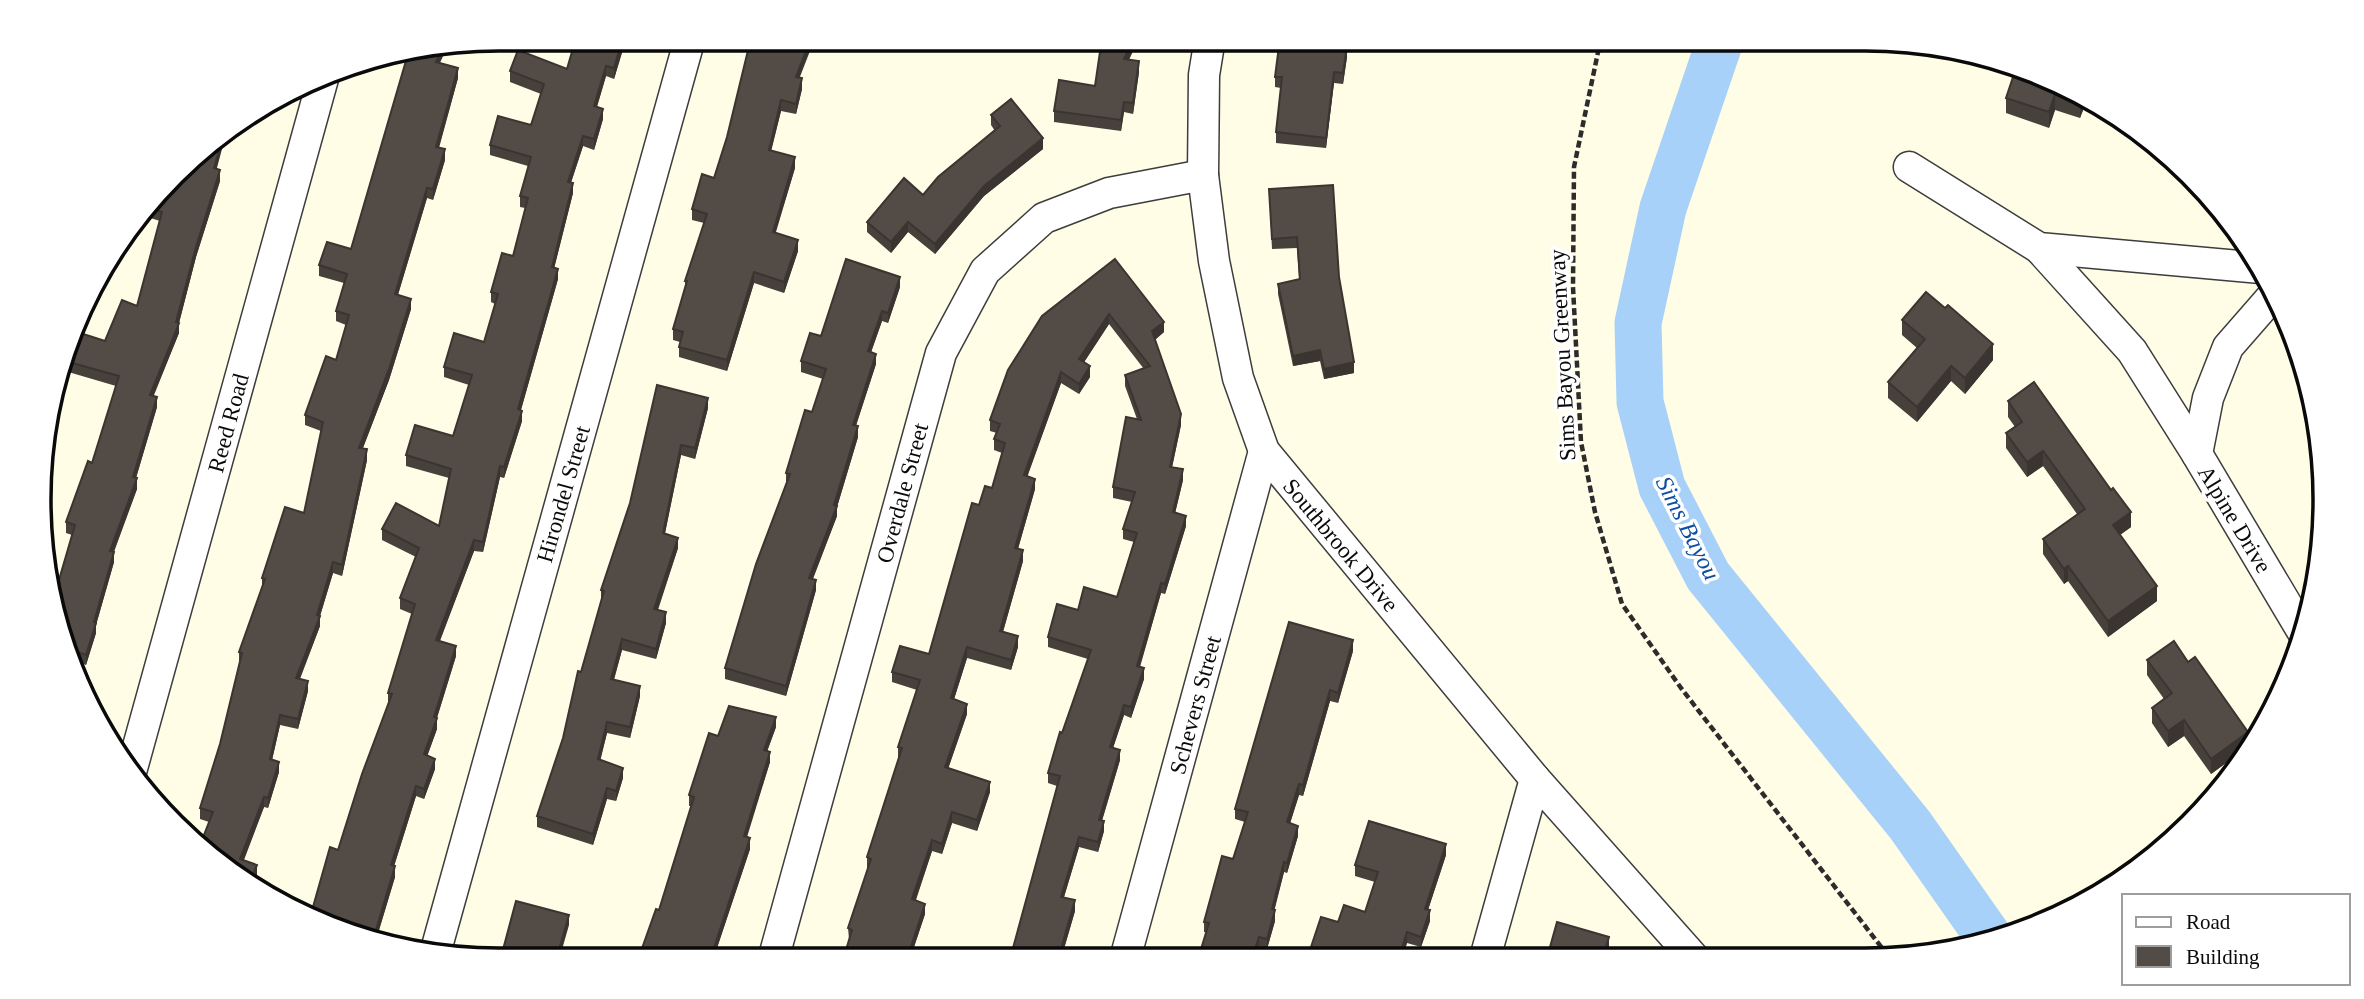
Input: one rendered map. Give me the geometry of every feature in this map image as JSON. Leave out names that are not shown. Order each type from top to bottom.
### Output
[{"type":"street","name":"Hirondel Street","points":[[438,944],[686,51]]},
{"type":"street","name":"Southbrook Drive","points":[[1208,51],[1204,75],[1203,175],[1214,261],[1238,378],[1264,451],[1535,779],[1685,948]]},
{"type":"street","name":"Reed Road","points":[[134,761],[320,88]]},
{"type":"street","points":[[1909,167],[2039,248],[2132,351],[2197,454]]},
{"type":"street","name":"Overdale Street","points":[[776,948],[941,353],[985,271],[1044,218],[1109,193],[1203,175]]},
{"type":"street","points":[[2039,248],[2248,267]]},
{"type":"street","name":"Alpine Drive","points":[[2267,302],[2228,347],[2208,398],[2197,454],[2296,621]]},
{"type":"street","name":"Schevers Street","points":[[1128,948],[1264,451]]},
{"type":"street","points":[[1488,948],[1535,779]]},
{"type":"path","name":"Sims Bayou Greenway","points":[[1598,51],[1574,167],[1573,287],[1581,442],[1595,512],[1622,604],[1681,688],[1882,947]]},
{"type":"building","points":[[518,51],[567,69],[572,51],[619,51],[614,68],[606,66],[594,106],[603,109],[594,139],[583,136],[568,182],[573,183],[552,267],[558,269],[518,409],[522,411],[504,467],[500,466],[483,542],[474,540],[436,640],[456,646],[434,717],[437,718],[424,754],[435,759],[424,789],[416,786],[391,865],[395,866],[376,931],[313,907],[330,847],[338,850],[362,774],[392,694],[388,693],[415,604],[400,598],[419,548],[382,529],[396,503],[439,526],[451,469],[406,455],[415,425],[453,436],[472,375],[444,367],[454,333],[484,342],[498,294],[491,292],[502,253],[513,256],[528,198],[520,196],[531,157],[490,145],[498,116],[531,125],[544,84],[510,71]]},
{"type":"building","points":[[748,51],[806,51],[796,77],[802,78],[796,104],[781,100],[769,150],[795,157],[773,232],[798,240],[784,282],[754,272],[727,360],[679,347],[683,332],[673,329],[685,281],[707,214],[692,209],[702,174],[714,178]]},
{"type":"building","points":[[1100,51],[1128,51],[1124,59],[1139,61],[1133,103],[1124,102],[1121,120],[1054,111],[1059,80],[1095,86]]},
{"type":"building","points":[[1278,51],[1346,51],[1343,73],[1334,72],[1326,138],[1276,132],[1282,77],[1275,77]]},
{"type":"building","points":[[439,55],[436,62],[458,68],[436,147],[445,149],[433,189],[427,188],[395,294],[411,299],[389,369],[359,448],[367,449],[342,565],[333,562],[317,615],[320,616],[296,678],[308,681],[298,719],[280,715],[270,759],[279,762],[268,798],[264,797],[240,859],[257,865],[253,875],[203,836],[213,812],[200,808],[220,744],[242,653],[239,652],[265,579],[262,578],[285,507],[304,513],[323,422],[305,415],[326,356],[336,360],[349,315],[336,311],[347,274],[319,265],[327,242],[351,249],[406,60]]},
{"type":"building","points":[[2013,77],[2062,96],[2055,94],[2049,112],[2006,98]]},
{"type":"building","points":[[1011,99],[1043,138],[984,186],[935,244],[908,222],[891,242],[867,222],[904,178],[923,195],[938,177],[1000,126],[991,115]]},
{"type":"building","points":[[220,149],[214,168],[220,170],[196,247],[176,322],[179,323],[150,395],[157,397],[133,477],[137,478],[110,551],[114,552],[86,655],[78,652],[58,582],[75,525],[66,522],[88,461],[92,463],[119,376],[72,363],[83,334],[105,341],[122,300],[137,306],[162,212],[157,210],[182,182]]},
{"type":"building","points":[[1333,185],[1339,277],[1354,362],[1324,369],[1320,350],[1293,356],[1278,284],[1300,279],[1297,237],[1272,239],[1269,189]]},
{"type":"building","points":[[846,259],[900,277],[888,313],[882,311],[868,351],[876,354],[853,425],[858,426],[834,505],[837,506],[809,578],[816,580],[786,686],[725,668],[756,564],[790,474],[786,473],[805,410],[812,412],[826,369],[801,361],[810,333],[821,336]]},
{"type":"building","points":[[1115,259],[1164,322],[1152,331],[1181,414],[1170,467],[1183,469],[1173,512],[1186,516],[1165,584],[1161,583],[1137,666],[1144,668],[1131,707],[1124,705],[1110,747],[1120,750],[1099,820],[1104,821],[1098,842],[1079,837],[1061,897],[1075,900],[1061,948],[1013,948],[1060,776],[1048,773],[1060,732],[1062,733],[1091,650],[1048,637],[1057,604],[1078,610],[1084,587],[1117,597],[1137,533],[1123,529],[1135,492],[1113,487],[1126,417],[1141,420],[1125,375],[1150,366],[1109,314],[1079,359],[1090,366],[1079,384],[1061,372],[1024,475],[1035,479],[1015,548],[1023,550],[1000,631],[1018,636],[1011,660],[967,647],[951,698],[967,704],[945,767],[990,782],[977,820],[952,812],[942,844],[932,840],[912,899],[925,904],[911,948],[847,948],[852,930],[848,928],[871,859],[867,857],[902,748],[898,747],[920,680],[892,672],[900,646],[929,654],[972,503],[979,505],[985,486],[992,488],[1005,443],[994,439],[1000,424],[990,420],[1008,370],[1042,316]]},
{"type":"building","points":[[1926,292],[1945,308],[1948,305],[1993,344],[1965,378],[1951,366],[1917,407],[1888,382],[1925,339],[1902,320]]},
{"type":"building","points":[[2034,382],[2111,490],[2113,488],[2131,512],[2113,525],[2157,586],[2108,621],[2068,566],[2064,569],[2043,539],[2085,509],[2043,451],[2027,462],[2006,433],[2022,422],[2008,401]]},
{"type":"building","points":[[657,385],[708,398],[695,448],[681,445],[663,533],[678,538],[654,609],[666,612],[656,649],[622,639],[611,679],[640,686],[630,727],[607,722],[598,759],[623,768],[616,791],[607,788],[593,834],[537,816],[563,738],[578,671],[581,672],[604,591],[601,590],[630,503]]},
{"type":"building","points":[[1289,622],[1353,640],[1338,693],[1330,690],[1303,785],[1299,784],[1287,822],[1298,826],[1287,863],[1284,862],[1267,939],[1259,937],[1255,948],[1201,948],[1209,923],[1204,922],[1222,856],[1233,859],[1248,812],[1235,809]]},
{"type":"building","points":[[2174,641],[2188,662],[2195,657],[2248,732],[2211,759],[2184,720],[2168,731],[2152,708],[2172,693],[2147,660]]},
{"type":"building","points":[[729,706],[776,717],[764,750],[770,752],[744,836],[750,838],[714,948],[642,948],[656,909],[659,910],[694,797],[689,795],[709,733],[718,736]]},
{"type":"building","points":[[1369,821],[1446,844],[1425,909],[1430,910],[1421,937],[1407,932],[1402,948],[1311,948],[1321,917],[1338,922],[1344,905],[1365,912],[1378,872],[1355,865]]},
{"type":"building","points":[[516,901],[569,915],[559,948],[503,948]]},
{"type":"building","points":[[1557,922],[1609,937],[1606,948],[1550,948]]},
{"type":"waterway","name":"Sims Bayou","points":[[1717,51],[1663,208],[1638,323],[1640,402],[1662,487],[1708,576],[1910,825],[1985,932]]}]
